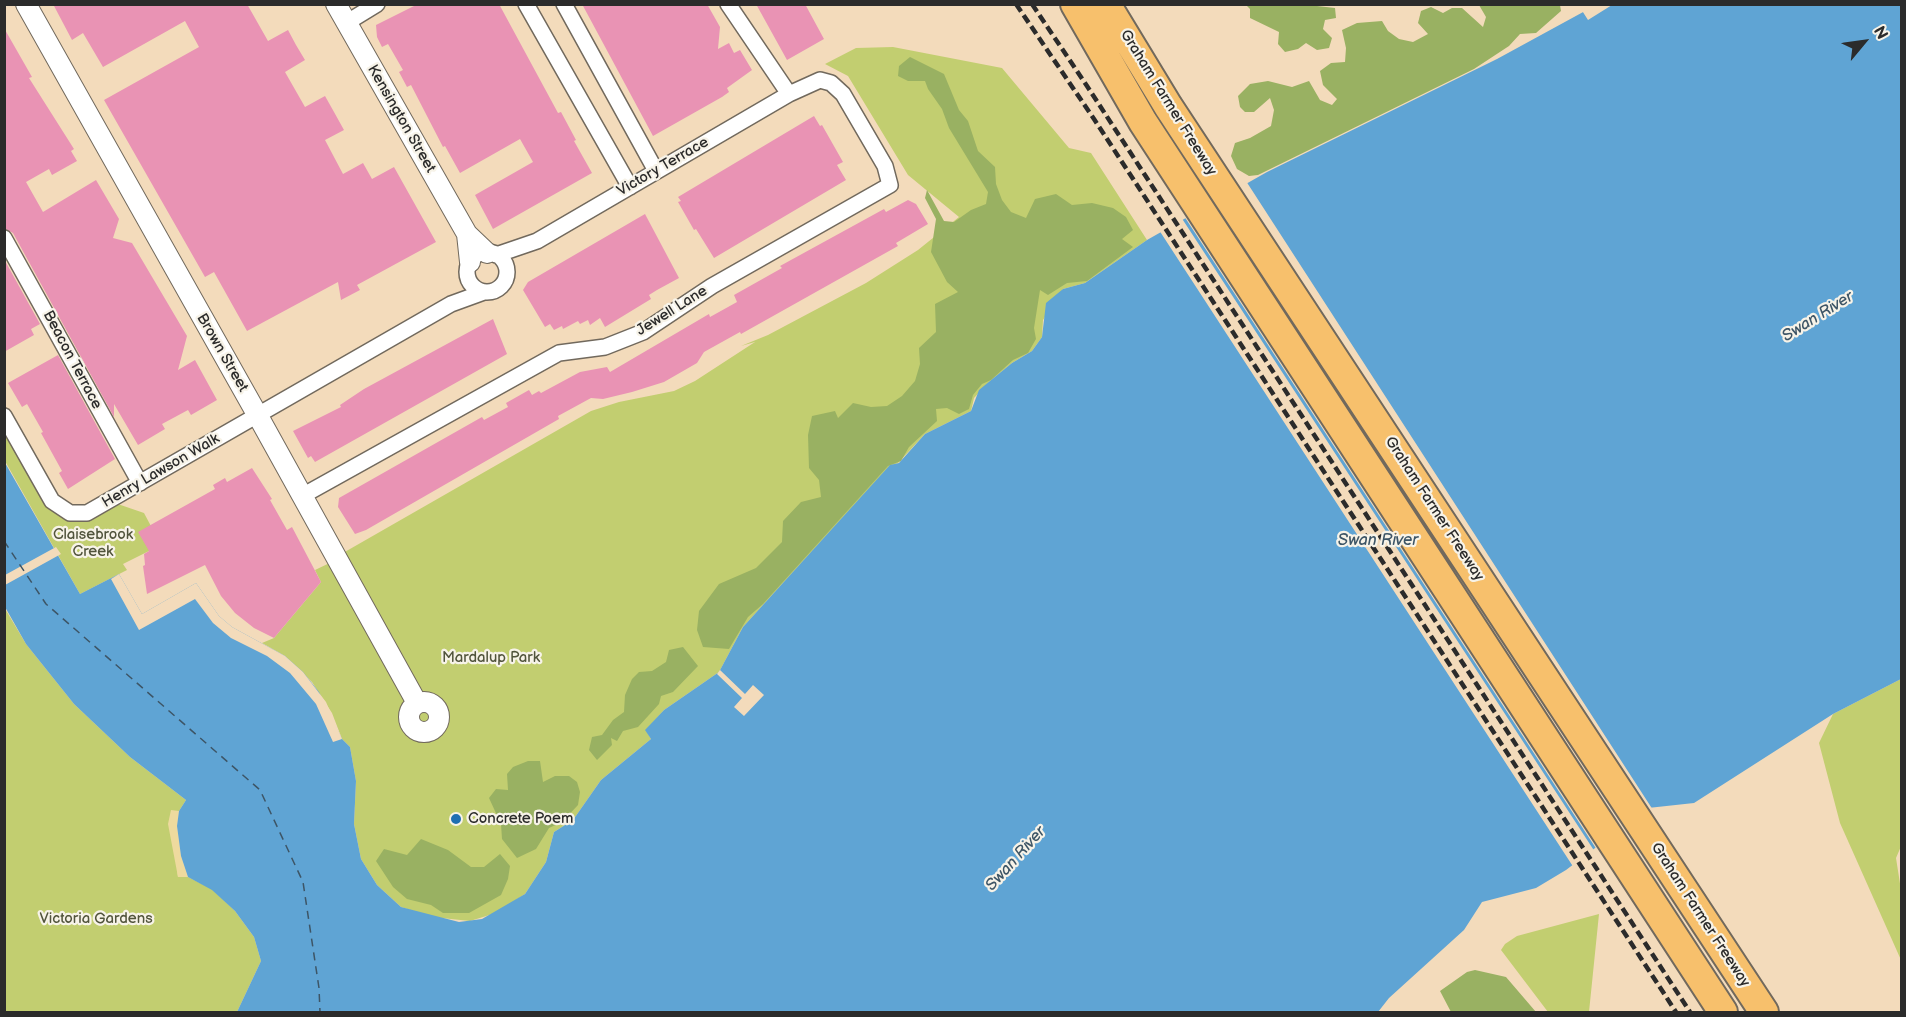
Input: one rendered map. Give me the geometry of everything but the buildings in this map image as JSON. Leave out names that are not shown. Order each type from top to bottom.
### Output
[{"type":"highway","points":[[1065,4],[1143,122]]},
{"type":"highway","name":"Graham Farmer Freeway","points":[[1075,4],[1143,122],[1717,1002]]},
{"type":"highway","name":"Graham Farmer Freeway","points":[[1106,4],[1168,106],[1738,973],[1766,1012]]},
{"type":"highway","points":[[1116,4],[1168,106]]},
{"type":"street","name":"Brown Street","points":[[26,4],[417,703]]},
{"type":"street","name":"Kensington Street","points":[[336,4],[467,234],[491,254]]},
{"type":"street","points":[[346,23],[377,4]]},
{"type":"street","points":[[526,4],[630,187]]},
{"type":"street","points":[[564,4],[656,171]]},
{"type":"street","points":[[728,4],[789,94]]},
{"type":"street","name":"Jewell Lane","points":[[302,496],[559,352],[605,346],[643,332],[707,289],[890,184],[885,166],[843,94],[837,88],[831,83],[819,80],[789,94]]},
{"type":"street","name":"Victory Terrace","points":[[506,271],[537,241],[789,94]]},
{"type":"street","name":"Kensington Street","points":[[467,234],[469,271]]},
{"type":"street","name":"Beacon Terrace","points":[[4,238],[140,483]]},
{"type":"street","name":"Victory Terrace","points":[[491,254],[537,241]]},
{"type":"street","points":[[258,416],[451,304],[501,286],[506,271],[505,265],[491,254],[477,255],[451,304]]},
{"type":"street","points":[[469,271],[477,290],[484,292]]},
{"type":"street","name":"Henry Lawson Walk","points":[[4,416],[52,501],[70,513],[87,513],[258,416]]},
{"type":"green space","points":[[1246,5],[1308,5],[1335,8],[1336,18],[1325,20],[1323,29],[1332,38],[1329,48],[1317,50],[1306,43],[1298,49],[1285,52],[1278,44],[1279,32],[1250,18],[1250,9]]},
{"type":"green space","points":[[1479,5],[1560,5],[1561,11],[1536,33],[1520,34],[1509,46],[1474,69],[1258,175],[1249,176],[1237,169],[1231,156],[1235,143],[1250,138],[1271,126],[1274,110],[1270,98],[1254,112],[1245,112],[1240,107],[1238,96],[1250,84],[1268,81],[1292,87],[1309,81],[1320,100],[1332,105],[1337,99],[1323,85],[1320,71],[1331,63],[1345,62],[1346,48],[1342,30],[1357,23],[1382,21],[1388,31],[1399,39],[1413,42],[1428,34],[1418,23],[1421,11],[1431,7],[1443,13],[1452,8],[1462,8],[1483,27],[1486,17]]},
{"type":"green space","name":"Mardalup Park","points":[[893,47],[1002,68],[1069,148],[1091,153],[1147,240],[1085,283],[1063,289],[1043,320],[1042,337],[1032,351],[1012,363],[988,383],[974,398],[971,411],[925,434],[898,463],[890,466],[743,627],[719,672],[664,710],[646,730],[651,739],[601,780],[573,820],[554,832],[546,862],[525,894],[496,913],[470,921],[432,917],[401,907],[377,885],[361,859],[354,824],[356,781],[350,747],[342,739],[332,713],[312,682],[285,656],[262,643],[274,638],[321,582],[315,570],[338,559],[336,557],[591,411],[619,402],[674,391],[695,381],[755,342],[741,346],[768,335],[866,283],[918,250],[959,217],[908,175],[848,76],[825,64],[856,48]]},
{"type":"green space","points":[[910,57],[944,74],[959,110],[968,121],[978,151],[995,167],[996,184],[1002,200],[1011,212],[1026,218],[1035,199],[1056,194],[1072,205],[1092,203],[1113,208],[1126,217],[1133,230],[1122,239],[1133,247],[1087,281],[1067,283],[1048,295],[1040,290],[1034,328],[1036,339],[1028,353],[1013,360],[991,380],[982,384],[973,395],[969,409],[959,414],[947,408],[936,409],[937,421],[909,447],[901,461],[888,466],[763,604],[748,617],[729,649],[703,647],[697,630],[699,611],[719,584],[756,568],[782,542],[783,521],[801,502],[821,497],[819,480],[809,468],[808,435],[812,416],[835,411],[838,418],[853,403],[871,407],[887,406],[902,396],[915,381],[920,364],[919,348],[936,332],[935,304],[958,292],[947,282],[931,252],[936,219],[925,198],[927,190],[944,221],[954,222],[971,210],[986,204],[988,192],[949,128],[942,109],[925,81],[908,81],[898,76],[899,66]]},
{"type":"green space","name":"Claisebrook Creek","points":[[4,416],[52,501],[70,513],[109,501],[144,513],[161,545],[123,564],[127,570],[80,594],[5,461]]},
{"type":"green space","name":"Victoria Gardens","points":[[4,607],[26,644],[74,704],[130,757],[186,800],[179,811],[171,811],[178,877],[188,877],[212,889],[235,911],[254,937],[261,961],[237,1012],[5,1012]]},
{"type":"green space","points":[[683,647],[698,666],[673,692],[661,696],[659,704],[638,727],[623,731],[617,741],[611,738],[612,745],[597,760],[589,750],[592,737],[602,735],[613,720],[624,712],[625,695],[632,679],[639,672],[652,671],[666,662],[669,650]]},
{"type":"green space","points":[[1901,679],[1902,844],[1896,858],[1901,890],[1901,960],[1840,823],[1819,743],[1833,714]]},
{"type":"green space","points":[[528,761],[540,761],[543,782],[555,776],[569,776],[577,782],[580,792],[578,805],[562,822],[549,828],[536,849],[517,858],[502,839],[501,824],[489,798],[496,789],[508,790],[507,774],[513,767]]},
{"type":"green space","points":[[421,839],[448,850],[471,867],[484,867],[500,854],[510,866],[508,879],[501,895],[469,913],[443,913],[431,905],[407,899],[393,887],[376,861],[384,849],[407,855]]},
{"type":"green space","points":[[1599,914],[1589,1012],[1548,1012],[1501,950],[1505,944],[1517,936]]},
{"type":"green space","points":[[1475,970],[1506,977],[1536,1012],[1451,1012],[1440,991],[1467,972]]},
{"type":"sand","points":[[171,810],[179,811],[177,826],[181,856],[188,877],[178,877],[168,824]]},
{"type":"water","name":"Swan River","points":[[1596,5],[1901,5],[1901,679],[1833,714],[1694,803],[1648,808],[1566,870],[1536,888],[1482,902],[1464,930],[1389,998],[1378,1012],[237,1012],[261,961],[254,937],[235,911],[212,890],[188,877],[181,856],[177,826],[179,811],[186,800],[130,757],[74,704],[26,644],[5,607],[4,461],[80,594],[119,574],[142,614],[196,583],[219,616],[232,627],[285,656],[303,672],[319,692],[342,739],[350,747],[356,781],[354,824],[361,859],[377,885],[401,907],[459,922],[482,919],[525,894],[546,862],[554,832],[573,820],[601,780],[651,739],[645,730],[664,710],[719,672],[743,627],[890,465],[899,463],[925,434],[971,411],[979,390],[1012,363],[1032,351],[1042,337],[1046,303],[1063,289],[1085,283],[1147,240],[1267,172],[1497,59]]},
{"type":"pier","points":[[1590,4],[1612,5],[1588,20],[1581,9]]},
{"type":"pier","points":[[1246,181],[1653,810],[1597,850],[1184,216]]},
{"type":"pier","points":[[1181,217],[1595,852],[1574,868],[1159,230]]},
{"type":"pier","points":[[56,547],[61,554],[5,585],[5,575]]},
{"type":"pier","points":[[119,574],[142,614],[196,583],[219,616],[232,627],[285,656],[303,672],[326,702],[342,739],[333,742],[316,704],[290,673],[267,656],[231,638],[213,623],[195,599],[139,630],[111,579]]},
{"type":"pier","points":[[720,670],[745,694],[753,685],[764,695],[744,716],[734,707],[742,698],[717,674]]},
{"type":"ferry route","points":[[4,541],[46,604],[260,790],[303,882],[319,988],[320,1012]]},
{"type":"railway","points":[[1016,4],[1094,119],[1676,1012]]},
{"type":"railway","points":[[1032,4],[1690,1012]]},
{"type":"place","name":"Concrete Poem","points":[[456,819]]}]
